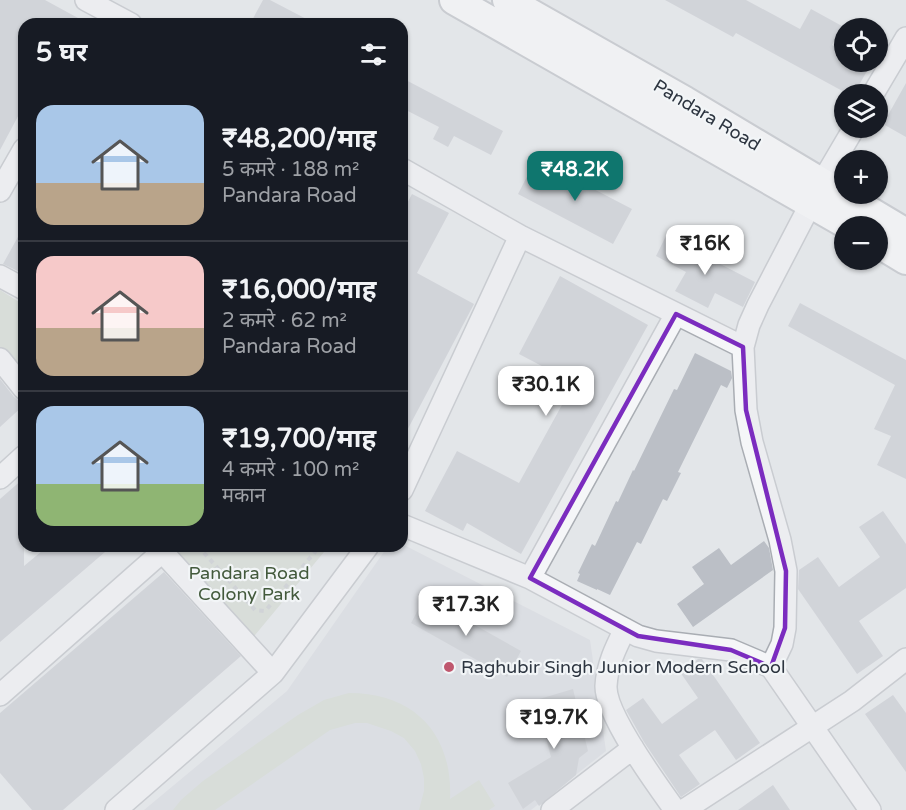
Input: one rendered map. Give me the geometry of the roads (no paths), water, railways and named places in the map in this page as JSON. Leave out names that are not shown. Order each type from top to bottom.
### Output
[{"type":"main road","name":"Pandara Road","points":[[454,0],[816,193],[906,232]]},
{"type":"main road","name":"Pandara Road","points":[[507,0],[685,101],[816,193],[840,216]]},
{"type":"main road","points":[[888,249],[906,260]]},
{"type":"street","points":[[95,11],[114,18]]},
{"type":"street","points":[[879,84],[906,38]]},
{"type":"street","points":[[771,667],[782,644],[785,628],[786,572],[780,540],[748,421],[743,379],[743,346],[758,305],[816,193],[848,138]]},
{"type":"street","points":[[0,191],[18,160]]},
{"type":"street","points":[[408,172],[520,236],[743,346]]},
{"type":"street","points":[[408,477],[520,236]]},
{"type":"street","points":[[0,276],[18,286]]},
{"type":"street","points":[[530,578],[676,314]]},
{"type":"street","points":[[0,360],[18,382]]},
{"type":"street","points":[[0,478],[18,462]]},
{"type":"street","points":[[408,527],[530,578],[638,636],[656,641],[731,650],[771,667],[870,810]]},
{"type":"street","points":[[0,695],[157,552]]},
{"type":"street","points":[[163,552],[273,673]]},
{"type":"street","points":[[116,810],[273,673],[364,552]]},
{"type":"street","points":[[625,629],[612,655],[606,688],[611,708],[633,748],[675,810]]},
{"type":"street","points":[[684,810],[852,701],[906,659]]},
{"type":"street","points":[[552,810],[633,748]]},
{"type":"place","name":"Raghubir Singh Junior Modern School","points":[[449,667]]},
{"type":"park label","name":"Pandara Road Colony Park","points":[[249,583]]}]
